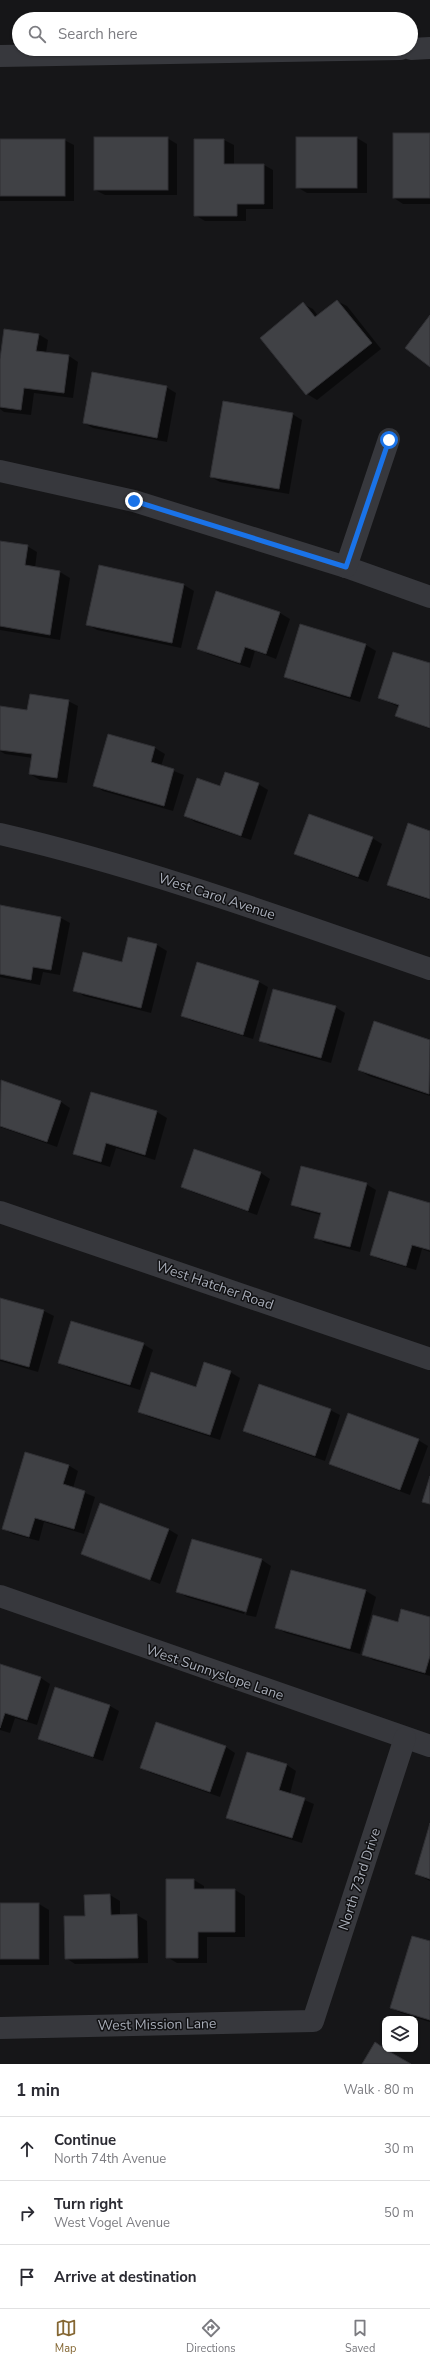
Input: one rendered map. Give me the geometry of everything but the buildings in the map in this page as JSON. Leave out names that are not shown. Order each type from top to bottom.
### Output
[{"type":"street","points":[[418,49],[430,48]]},
{"type":"street","points":[[0,56],[12,56]]},
{"type":"street","points":[[346,567],[389,440]]},
{"type":"street","points":[[0,471],[134,501],[346,567],[430,597]]},
{"type":"street","name":"West Carol Avenue","points":[[0,834],[67,849],[207,891],[430,969]]},
{"type":"street","name":"West Hatcher Road","points":[[0,1212],[430,1359]]},
{"type":"street","name":"West Sunnyslope Lane","points":[[0,1596],[430,1746]]},
{"type":"street","name":"North 73rd Drive","points":[[313,2021],[405,1738]]},
{"type":"street","name":"West Mission Lane","points":[[0,2028],[313,2021]]},
{"type":"route","points":[[134,501],[346,567],[389,440]]}]
